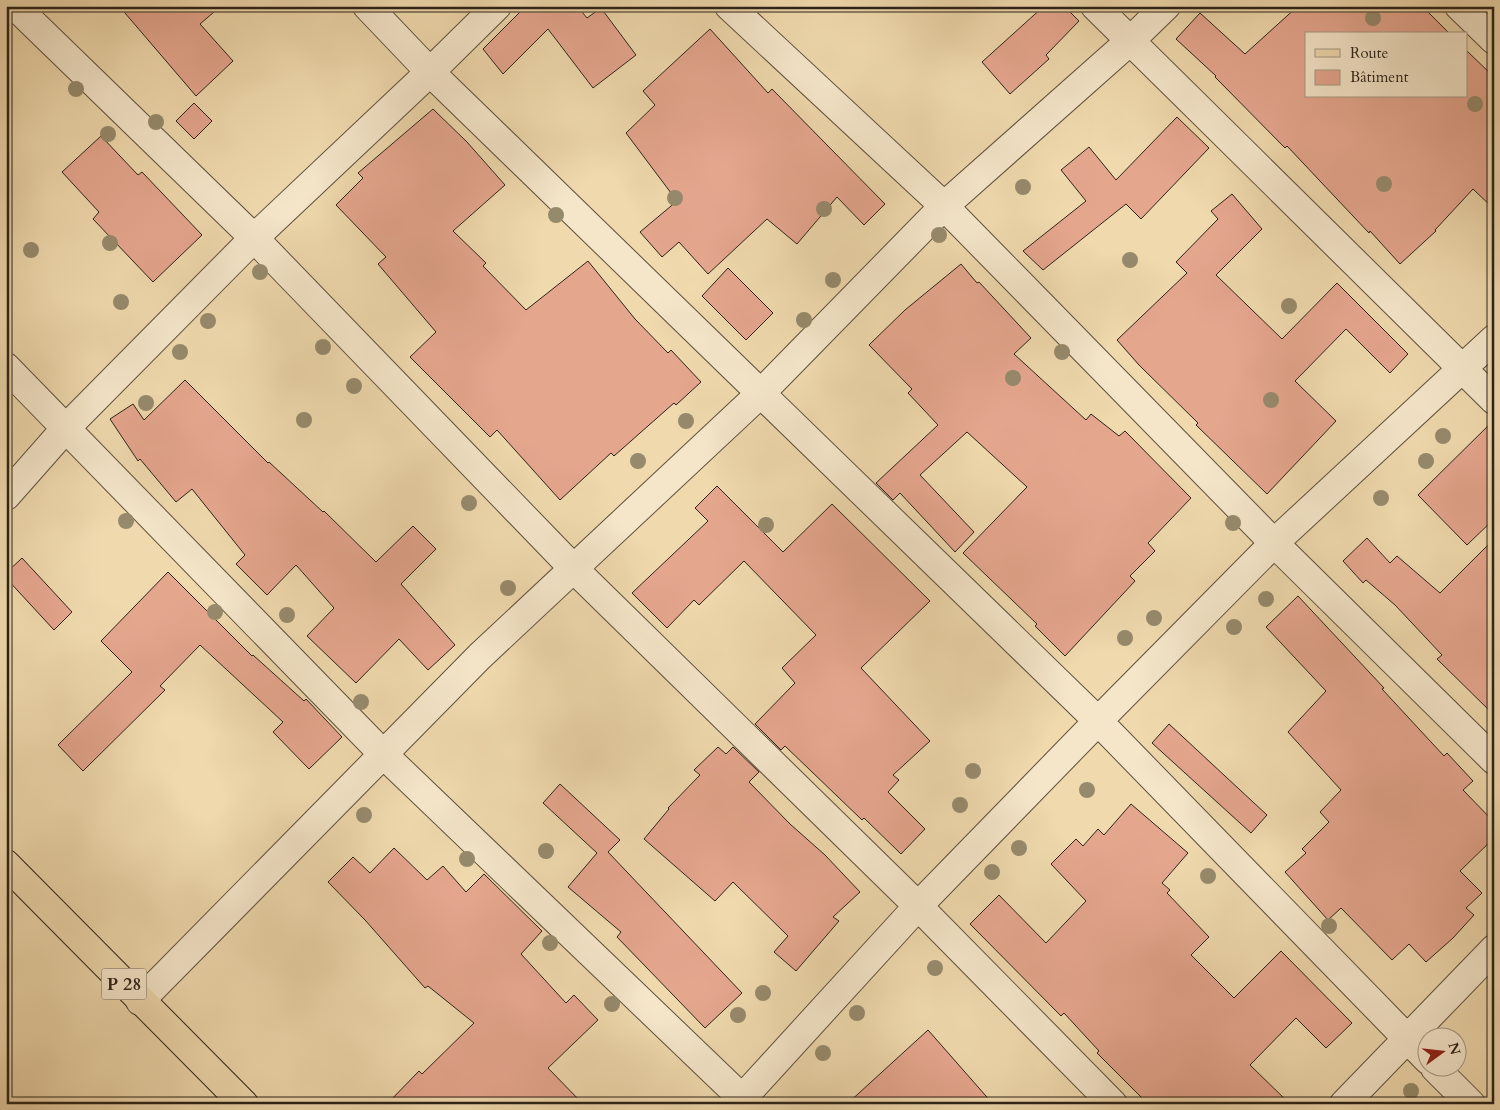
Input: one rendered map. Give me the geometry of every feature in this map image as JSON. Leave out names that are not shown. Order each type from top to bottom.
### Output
[{"type":"main road","name":"P 28","points":[[6,864],[244,1104]]},
{"type":"street","points":[[15,6],[254,238],[574,569],[918,906],[1113,1104]]},
{"type":"street","points":[[367,6],[430,72],[1098,721],[1418,1050]]},
{"type":"street","points":[[6,496],[66,428],[254,238],[497,6]]},
{"type":"street","points":[[730,6],[944,206],[1274,543],[1494,760]]},
{"type":"street","points":[[1095,6],[1494,400]]},
{"type":"street","points":[[140,1001],[480,656],[760,394],[944,206],[1130,41],[1166,6]]},
{"type":"street","points":[[1459,6],[1494,40]]},
{"type":"street","points":[[6,367],[384,755],[742,1102],[918,906],[1098,721],[1274,543],[1494,340]]},
{"type":"street","points":[[1344,1104],[1405,1038],[1494,949]]},
{"type":"street","points":[[1445,1078],[1472,1104]]},
{"type":"building","points":[[119,6],[221,6],[200,24],[233,61],[196,96]]},
{"type":"building","points":[[526,6],[577,6],[587,18],[601,8],[636,55],[593,88],[548,29],[503,74],[483,49]]},
{"type":"building","points":[[1044,6],[1064,6],[1079,21],[1046,55],[1049,59],[1010,94],[982,62]]},
{"type":"building","points":[[1298,6],[1422,6],[1448,32],[1305,32],[1305,98],[1468,98],[1468,52],[1494,77],[1494,209],[1473,189],[1436,231],[1400,264],[1287,146],[1285,148],[1216,76],[1176,39],[1200,13],[1245,54]]},
{"type":"building","points":[[710,29],[768,93],[772,89],[885,204],[864,225],[837,197],[797,244],[767,219],[708,274],[679,242],[662,257],[640,232],[677,201],[626,133],[655,105],[643,91]]},
{"type":"building","points":[[194,103],[212,121],[194,139],[176,121]]},
{"type":"building","points":[[433,109],[467,142],[505,185],[453,231],[486,263],[483,266],[526,310],[588,261],[635,319],[668,353],[671,350],[701,382],[614,456],[611,453],[560,500],[497,430],[490,437],[410,357],[436,332],[378,264],[386,257],[336,205],[363,178],[358,173]]},
{"type":"building","points":[[1177,117],[1209,148],[1141,219],[1126,204],[1043,270],[1023,251],[1086,201],[1061,170],[1089,147],[1116,180]]},
{"type":"building","points":[[101,136],[138,175],[142,172],[202,235],[153,282],[93,219],[99,212],[62,172]]},
{"type":"building","points":[[1232,194],[1262,229],[1216,275],[1282,339],[1337,283],[1408,354],[1390,373],[1346,329],[1295,381],[1336,421],[1267,494],[1196,425],[1198,423],[1139,365],[1117,340],[1187,273],[1176,262],[1218,219],[1211,211]]},
{"type":"building","points":[[961,264],[1031,338],[1014,354],[1086,420],[1091,414],[1119,436],[1125,431],[1191,498],[1148,543],[1155,551],[1130,576],[1135,581],[1065,656],[1035,626],[1037,624],[963,553],[1027,487],[967,432],[920,475],[974,532],[955,552],[900,493],[893,500],[876,483],[938,425],[908,393],[912,389],[869,345],[905,310]]},
{"type":"building","points":[[728,268],[773,313],[746,340],[702,296]]},
{"type":"building","points":[[185,380],[268,463],[324,511],[376,562],[413,526],[436,549],[401,584],[455,645],[428,670],[399,639],[356,683],[307,636],[334,608],[296,565],[267,595],[236,564],[245,555],[192,489],[176,502],[140,459],[138,461],[110,419],[133,404],[144,420]]},
{"type":"building","points":[[1494,420],[1494,519],[1467,545],[1418,495]]},
{"type":"building","points":[[717,486],[783,552],[832,504],[930,601],[861,668],[930,741],[893,775],[899,780],[888,792],[925,829],[901,854],[864,818],[862,820],[785,746],[781,750],[755,724],[795,683],[782,668],[816,635],[744,561],[699,605],[694,600],[667,628],[632,593],[708,521],[695,508]]},
{"type":"building","points":[[1367,538],[1390,563],[1397,556],[1440,593],[1494,539],[1494,715],[1437,659],[1442,655],[1395,605],[1366,580],[1363,583],[1343,561]]},
{"type":"building","points":[[22,558],[72,612],[54,630],[6,578],[6,573]]},
{"type":"building","points":[[168,572],[252,656],[304,701],[306,699],[342,737],[309,769],[273,732],[283,722],[200,645],[160,686],[165,690],[83,771],[58,745],[132,672],[101,641]]},
{"type":"building","points":[[1298,596],[1384,688],[1382,689],[1444,756],[1447,753],[1473,781],[1463,790],[1494,822],[1494,838],[1460,871],[1482,893],[1466,908],[1474,915],[1453,938],[1426,962],[1409,944],[1392,960],[1341,908],[1328,920],[1285,872],[1306,853],[1302,849],[1329,822],[1320,812],[1341,790],[1288,732],[1326,691],[1266,627]]},
{"type":"building","points":[[1169,724],[1267,815],[1251,833],[1152,743]]},
{"type":"building","points":[[718,747],[726,754],[733,747],[759,772],[749,782],[790,824],[825,855],[860,892],[833,917],[839,921],[796,971],[774,952],[788,936],[733,882],[715,901],[644,839],[668,808],[700,775],[694,770]]},
{"type":"building","points":[[560,784],[620,840],[608,852],[742,993],[705,1028],[617,937],[621,932],[568,887],[597,853],[543,803]]},
{"type":"building","points":[[1131,804],[1188,853],[1162,883],[1170,890],[1167,893],[1209,937],[1191,955],[1234,998],[1281,951],[1352,1023],[1326,1048],[1296,1018],[1250,1065],[1290,1104],[1148,1104],[1097,1053],[1099,1051],[1064,1013],[1061,1016],[970,924],[999,895],[1046,943],[1086,901],[1051,864],[1076,839],[1083,846],[1098,829],[1104,835]]},
{"type":"building","points":[[394,848],[427,880],[443,866],[466,892],[484,874],[542,931],[521,954],[566,1003],[574,995],[598,1020],[548,1068],[583,1104],[387,1104],[419,1071],[422,1074],[474,1023],[428,986],[425,988],[365,920],[328,882],[353,857],[370,873]]},
{"type":"building","points":[[928,1030],[993,1104],[847,1104]]}]
